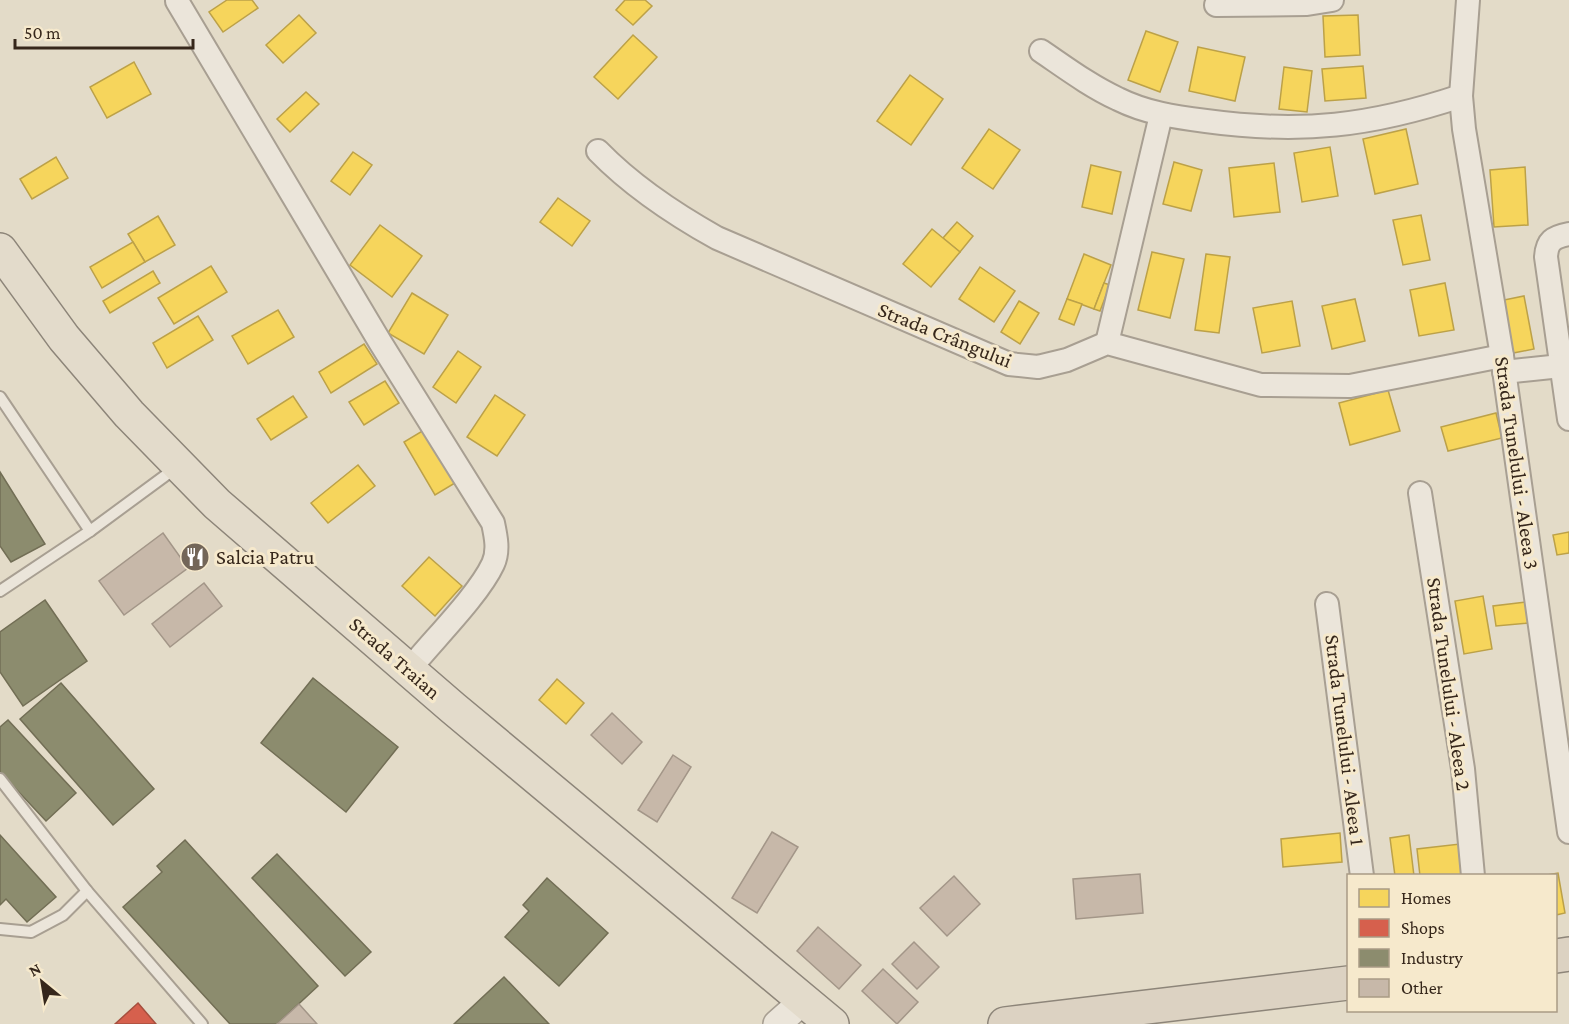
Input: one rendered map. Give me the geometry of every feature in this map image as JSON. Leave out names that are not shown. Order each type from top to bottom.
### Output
[{"type":"highway","points":[[1005,1024],[1347,983]]},
{"type":"highway","points":[[1193,1024],[1222,999]]},
{"type":"main road","name":"Strada Traian","points":[[0,250],[64,338],[178,466],[217,504],[409,670],[832,1024]]},
{"type":"street","points":[[1216,4],[1307,4],[1332,0]]},
{"type":"street","name":"Strada Tunelului - Aleea 3","points":[[1467,0],[1461,96],[1464,129],[1503,364],[1569,832]]},
{"type":"street","points":[[177,1],[380,342],[493,523],[497,541],[494,563],[481,583],[409,670]]},
{"type":"street","points":[[1041,51],[1089,84],[1120,100],[1161,115],[1266,128],[1306,128],[1368,122],[1461,96]]},
{"type":"street","points":[[1161,115],[1107,343],[1262,386],[1350,386],[1503,364],[1561,366]]},
{"type":"street","name":"Strada Crângului","points":[[598,151],[619,173],[686,221],[717,238],[1010,364],[1038,367],[1067,360],[1107,343]]},
{"type":"street","points":[[1569,234],[1555,236],[1547,245],[1546,251],[1569,419]]},
{"type":"street","name":"Strada Tunelului - Aleea 2","points":[[1420,493],[1463,769],[1473,874]]},
{"type":"street","name":"Strada Tunelului - Aleea 1","points":[[1327,604],[1362,874]]},
{"type":"street","points":[[777,1024],[803,1001]]},
{"type":"lane","points":[[0,397],[90,531]]},
{"type":"lane","points":[[0,591],[90,531],[178,466]]},
{"type":"lane","points":[[0,779],[87,891],[202,1024]]},
{"type":"lane","points":[[0,929],[31,932],[63,915],[87,891]]},
{"type":"building: Homes","points":[[227,0],[252,0],[258,8],[223,32],[209,12]]},
{"type":"building: Homes","points":[[625,0],[645,0],[652,6],[633,25],[616,10]]},
{"type":"building: Homes","points":[[299,15],[316,33],[283,63],[266,45]]},
{"type":"building: Homes","points":[[1358,15],[1360,55],[1325,57],[1323,16]]},
{"type":"building: Homes","points":[[1146,31],[1178,42],[1160,92],[1128,80]]},
{"type":"building: Homes","points":[[633,35],[657,57],[618,99],[594,77]]},
{"type":"building: Homes","points":[[1198,47],[1245,57],[1235,101],[1189,91]]},
{"type":"building: Homes","points":[[134,62],[151,94],[107,118],[90,87]]},
{"type":"building: Homes","points":[[1363,66],[1366,98],[1325,101],[1322,69]]},
{"type":"building: Homes","points":[[1284,67],[1312,71],[1307,112],[1279,109]]},
{"type":"building: Homes","points":[[910,75],[943,99],[911,145],[877,121]]},
{"type":"building: Homes","points":[[306,92],[319,104],[290,132],[277,119]]},
{"type":"building: Homes","points":[[989,129],[1020,150],[993,189],[962,168]]},
{"type":"building: Homes","points":[[1406,129],[1418,184],[1375,194],[1363,139]]},
{"type":"building: Homes","points":[[1330,147],[1338,196],[1302,202],[1294,153]]},
{"type":"building: Homes","points":[[353,152],[372,165],[350,195],[331,181]]},
{"type":"building: Homes","points":[[56,157],[68,178],[32,199],[20,179]]},
{"type":"building: Homes","points":[[1174,162],[1202,170],[1191,211],[1163,204]]},
{"type":"building: Homes","points":[[1274,163],[1280,212],[1234,217],[1229,168]]},
{"type":"building: Homes","points":[[1091,165],[1121,172],[1112,214],[1082,207]]},
{"type":"building: Homes","points":[[1525,167],[1528,225],[1494,227],[1490,170]]},
{"type":"building: Homes","points":[[558,198],[590,221],[572,246],[540,222]]},
{"type":"building: Homes","points":[[1421,215],[1430,260],[1403,265],[1393,220]]},
{"type":"building: Homes","points":[[158,216],[175,245],[145,262],[128,234]]},
{"type":"building: Homes","points":[[957,222],[973,236],[960,252],[943,238]]},
{"type":"building: Homes","points":[[380,225],[422,256],[392,297],[350,265]]},
{"type":"building: Homes","points":[[932,229],[960,252],[931,287],[903,264]]},
{"type":"building: Homes","points":[[133,242],[145,262],[102,288],[90,267]]},
{"type":"building: Homes","points":[[1152,252],[1184,259],[1170,318],[1138,310]]},
{"type":"building: Homes","points":[[1084,254],[1111,265],[1094,309],[1067,299]]},
{"type":"building: Homes","points":[[1206,254],[1230,257],[1219,333],[1195,330]]},
{"type":"building: Homes","points":[[211,266],[227,292],[174,324],[158,298]]},
{"type":"building: Homes","points":[[980,267],[1015,291],[994,322],[959,299]]},
{"type":"building: Homes","points":[[153,271],[160,283],[110,313],[103,301]]},
{"type":"building: Homes","points":[[1104,283],[1110,285],[1100,311],[1094,309]]},
{"type":"building: Homes","points":[[1445,283],[1454,330],[1419,336],[1410,290]]},
{"type":"building: Homes","points":[[412,293],[448,315],[424,354],[388,333]]},
{"type":"building: Homes","points":[[1524,296],[1534,349],[1508,354],[1499,301]]},
{"type":"building: Homes","points":[[1067,299],[1082,304],[1074,325],[1059,319]]},
{"type":"building: Homes","points":[[1355,299],[1365,341],[1332,349],[1322,306]]},
{"type":"building: Homes","points":[[1019,301],[1039,313],[1020,344],[1001,332]]},
{"type":"building: Homes","points":[[1292,301],[1300,346],[1262,353],[1253,308]]},
{"type":"building: Homes","points":[[278,310],[294,337],[248,364],[232,336]]},
{"type":"building: Homes","points":[[198,316],[213,340],[167,368],[153,343]]},
{"type":"building: Homes","points":[[364,344],[377,364],[331,393],[319,372]]},
{"type":"building: Homes","points":[[458,351],[481,367],[456,403],[433,387]]},
{"type":"building: Homes","points":[[385,381],[399,403],[364,425],[349,402]]},
{"type":"building: Homes","points":[[1388,390],[1400,431],[1350,445],[1339,403]]},
{"type":"building: Homes","points":[[495,395],[525,415],[497,456],[467,437]]},
{"type":"building: Homes","points":[[293,396],[307,417],[271,440],[257,419]]},
{"type":"building: Homes","points":[[1496,413],[1502,438],[1448,451],[1441,427]]},
{"type":"building: Homes","points":[[424,430],[455,483],[435,495],[404,442]]},
{"type":"building: Homes","points":[[358,465],[375,486],[328,523],[311,503]]},
{"type":"building: Homes","points":[[1569,532],[1569,553],[1557,555],[1553,535]]},
{"type":"building: Homes","points":[[429,557],[462,586],[435,616],[402,586]]},
{"type":"building: Homes","points":[[1483,596],[1492,649],[1464,654],[1455,601]]},
{"type":"building: Homes","points":[[1526,602],[1528,623],[1496,626],[1493,606]]},
{"type":"building: Homes","points":[[557,679],[584,703],[566,724],[539,700]]},
{"type":"building: Homes","points":[[1340,833],[1342,862],[1283,867],[1281,839]]},
{"type":"building: Homes","points":[[1409,835],[1414,874],[1395,874],[1390,838]]},
{"type":"building: Homes","points":[[1460,844],[1464,874],[1420,874],[1417,849]]},
{"type":"building: Homes","points":[[1558,873],[1565,913],[1557,915],[1557,874],[1552,874]]},
{"type":"building: Shops","points":[[138,1003],[156,1024],[115,1024]]},
{"type":"building: Industry","points":[[0,472],[45,544],[11,562],[0,546]]},
{"type":"building: Industry","points":[[45,600],[87,661],[23,706],[0,672],[0,632]]},
{"type":"building: Industry","points":[[313,678],[398,747],[346,812],[261,743]]},
{"type":"building: Industry","points":[[61,683],[154,789],[113,825],[20,719]]},
{"type":"building: Industry","points":[[8,720],[76,793],[46,821],[0,772],[0,727]]},
{"type":"building: Industry","points":[[0,835],[56,897],[27,922],[6,899],[0,905]]},
{"type":"building: Industry","points":[[185,840],[318,986],[277,1024],[230,1024],[123,907],[162,872],[157,866]]},
{"type":"building: Industry","points":[[277,854],[371,952],[345,976],[252,878]]},
{"type":"building: Industry","points":[[547,878],[608,933],[559,986],[505,937],[529,911],[523,905]]},
{"type":"building: Industry","points":[[504,977],[549,1024],[454,1024]]},
{"type":"building: Other","points":[[163,533],[188,568],[124,615],[99,581]]},
{"type":"building: Other","points":[[204,583],[222,606],[170,647],[152,624]]},
{"type":"building: Other","points":[[612,713],[642,742],[622,764],[591,735]]},
{"type":"building: Other","points":[[673,755],[691,767],[657,822],[638,810]]},
{"type":"building: Other","points":[[772,832],[798,847],[757,913],[732,898]]},
{"type":"building: Other","points":[[1140,874],[1143,913],[1076,919],[1073,879]]},
{"type":"building: Other","points":[[954,876],[980,904],[947,936],[920,908]]},
{"type":"building: Other","points":[[818,927],[861,965],[839,989],[797,951]]},
{"type":"building: Other","points":[[914,942],[939,967],[917,989],[892,964]]},
{"type":"building: Other","points":[[883,969],[918,1002],[897,1024],[862,991]]},
{"type":"building: Other","points":[[299,1004],[317,1024],[277,1024]]},
{"type":"place","name":"Salcia Patru","points":[[195,557]]}]
